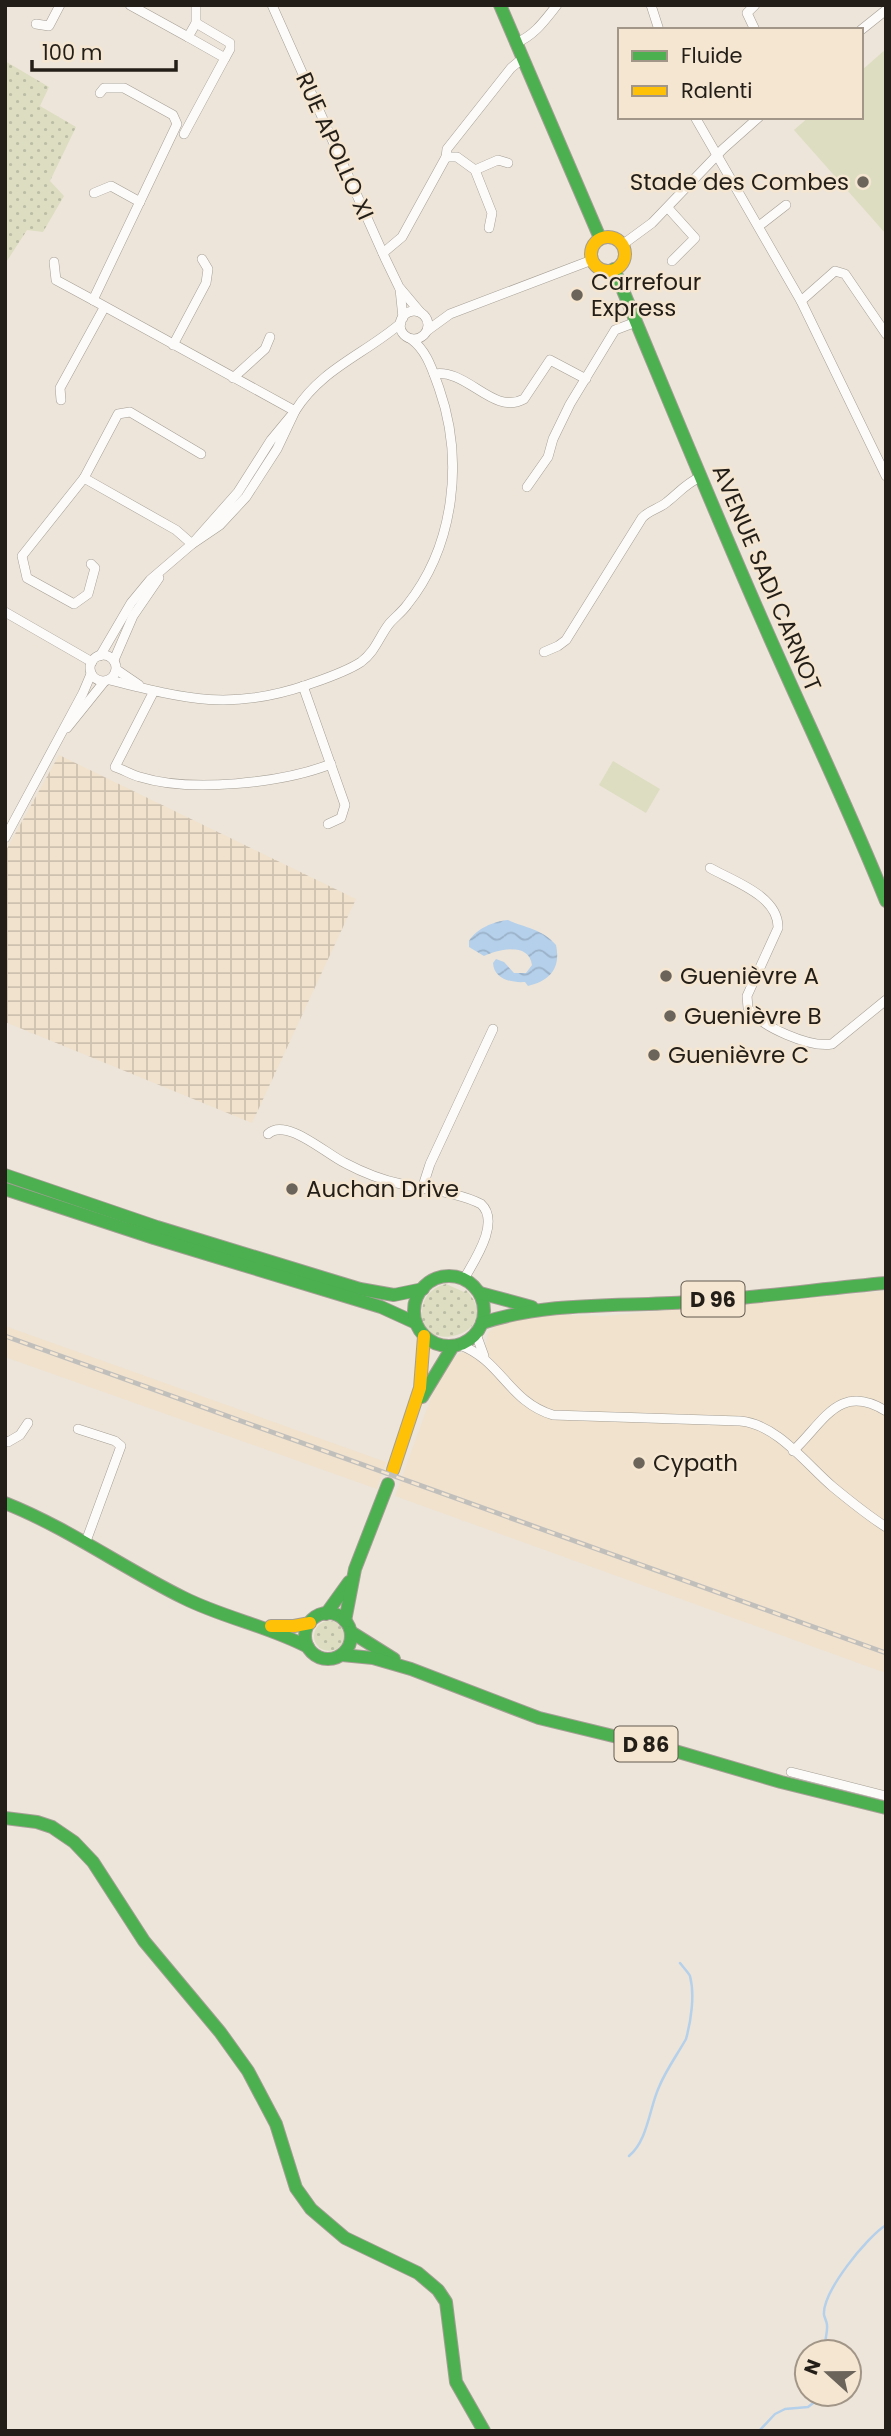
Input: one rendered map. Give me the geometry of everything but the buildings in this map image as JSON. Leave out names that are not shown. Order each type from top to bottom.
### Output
[{"type":"main road","points":[[500,5],[600,238]]},
{"type":"main road","points":[[610,237],[622,245],[625,256],[614,269],[599,268],[592,260],[593,245],[600,238],[610,237]]},
{"type":"main road","name":"AVENUE SADI CARNOT","points":[[614,269],[700,477],[820,753],[862,840],[886,901]]},
{"type":"main road","points":[[5,1175],[157,1227],[360,1289],[394,1295],[423,1289]]},
{"type":"main road","points":[[5,1189],[154,1238],[362,1301],[416,1323]]},
{"type":"main road","points":[[414,1410],[457,1345],[479,1328],[484,1308],[480,1293],[464,1279],[437,1278],[423,1289],[416,1301],[416,1323],[424,1336],[438,1344],[457,1345]]},
{"type":"main road","name":"D 96","points":[[479,1328],[507,1314],[539,1309],[688,1302],[886,1283]]},
{"type":"main road","name":"D 96","points":[[480,1293],[539,1309]]},
{"type":"main road","points":[[393,1470],[414,1410],[424,1367],[424,1336]]},
{"type":"main road","points":[[5,1503],[18,1511],[35,1515],[183,1598],[308,1647],[320,1658],[332,1659],[342,1655],[350,1645],[348,1596],[388,1484]]},
{"type":"main road","points":[[5,1493],[23,1502],[35,1515]]},
{"type":"main road","points":[[259,1626],[310,1623],[326,1614],[354,1575]]},
{"type":"main road","points":[[326,1614],[337,1615],[348,1627]]},
{"type":"main road","points":[[308,1647],[306,1630],[310,1623]]},
{"type":"main road","name":"D 86","points":[[348,1627],[411,1669]]},
{"type":"main road","name":"D 86","points":[[342,1655],[373,1658],[411,1669],[539,1718],[675,1751],[781,1782],[886,1808]]},
{"type":"main road","points":[[5,1818],[39,1822],[76,1843],[167,1972],[236,2051],[260,2091],[279,2131],[290,2178],[306,2203],[359,2246],[404,2264],[440,2290],[446,2302],[456,2382],[484,2431]]},
{"type":"street","points":[[36,24],[49,26],[60,5]]},
{"type":"street","points":[[130,5],[225,58]]},
{"type":"street","points":[[188,37],[196,23],[196,5]]},
{"type":"street","name":"RUE APOLLO XI","points":[[272,5],[399,287],[422,313]]},
{"type":"street","points":[[516,43],[538,29],[557,5]]},
{"type":"street","points":[[652,5],[658,28]]},
{"type":"street","points":[[754,28],[747,13],[755,5]]},
{"type":"street","points":[[863,28],[886,10]]},
{"type":"street","points":[[184,134],[230,49],[230,43],[196,23]]},
{"type":"street","points":[[383,253],[402,237],[446,157],[447,149],[511,68],[523,58]]},
{"type":"street","points":[[93,300],[177,124],[177,119],[124,88],[104,88],[100,93]]},
{"type":"street","points":[[696,119],[801,301],[886,476]]},
{"type":"street","points":[[622,245],[639,235],[668,208],[716,156],[757,119]]},
{"type":"street","points":[[446,157],[457,157],[475,170],[492,213],[489,228]]},
{"type":"street","points":[[475,170],[498,160],[508,163]]},
{"type":"street","points":[[94,193],[111,186],[140,202]]},
{"type":"street","points":[[759,226],[786,205]]},
{"type":"street","points":[[668,208],[695,238],[672,261]]},
{"type":"street","points":[[173,345],[206,283],[208,269],[202,259]]},
{"type":"street","points":[[375,344],[408,338],[419,339],[450,314],[592,260]]},
{"type":"street","points":[[54,262],[56,280],[295,411]]},
{"type":"street","points":[[801,301],[835,271],[845,274],[886,334]]},
{"type":"street","name":"RUE APOLLO XI","points":[[399,287],[402,320]]},
{"type":"street","points":[[61,400],[60,388],[104,308]]},
{"type":"street","points":[[5,838],[58,741],[96,659],[137,594],[192,544],[220,525],[246,498],[277,449],[295,411],[310,390],[330,371],[375,344],[412,311],[450,314]]},
{"type":"street","points":[[422,313],[428,322],[423,350]]},
{"type":"street","points":[[91,674],[96,680],[144,687],[191,699],[216,702],[248,700],[278,695],[360,663],[377,647],[387,626],[407,605],[437,552],[452,490],[450,429],[434,374],[423,350],[401,330],[402,320]]},
{"type":"street","points":[[527,486],[548,457],[552,439],[615,330],[636,322]]},
{"type":"street","points":[[233,378],[265,349],[270,337]]},
{"type":"street","points":[[434,374],[445,372],[507,403],[524,399],[550,360],[586,379]]},
{"type":"street","points":[[91,564],[95,568],[88,594],[74,604],[27,578],[22,556],[84,478],[118,414],[130,412],[201,454]]},
{"type":"street","points":[[544,652],[566,639],[642,518],[666,504],[685,485],[700,477]]},
{"type":"street","points":[[84,478],[176,530],[192,544]]},
{"type":"street","points":[[58,741],[107,681],[138,607],[166,568]]},
{"type":"street","points":[[5,612],[96,659],[107,656],[144,687]]},
{"type":"street","points":[[303,686],[345,805],[341,818],[328,824]]},
{"type":"street","points":[[154,691],[116,767],[141,778],[176,783],[225,784],[273,780],[309,773],[331,764]]},
{"type":"street","points":[[710,868],[771,905],[778,919],[778,928],[747,996],[748,1008],[760,1021],[802,1041],[823,1046],[832,1044],[886,1000]]},
{"type":"street","points":[[422,1189],[430,1164],[493,1029]]},
{"type":"street","points":[[268,1134],[276,1128],[288,1129],[348,1165],[398,1184],[476,1201],[486,1209],[489,1216],[485,1233],[464,1279]]},
{"type":"street","points":[[479,1328],[485,1357]]},
{"type":"street","points":[[457,1345],[485,1357],[522,1400],[543,1412],[572,1417],[750,1422],[767,1430],[835,1489],[886,1527]]},
{"type":"street","points":[[793,1451],[832,1410],[845,1401],[866,1401],[886,1411]]},
{"type":"street","points":[[5,1440],[8,1442],[20,1435],[28,1423]]},
{"type":"street","points":[[78,1429],[116,1441],[121,1446],[85,1544]]},
{"type":"street","points":[[790,1772],[886,1796]]},
{"type":"shaded area","points":[[59,755],[356,899],[252,1123],[5,1022],[5,852]]},
{"type":"shaded area","points":[[886,1291],[886,1673],[395,1496],[432,1395],[450,1360],[461,1353],[485,1348],[488,1333],[499,1322],[541,1314],[604,1316]]},
{"type":"shaded area","points":[[5,1326],[386,1462],[377,1489],[5,1357]]},
{"type":"green space","name":"Stade des Combes","points":[[886,49],[886,234],[794,130],[807,119],[863,119],[863,69]]},
{"type":"green space","points":[[5,61],[49,87],[40,106],[76,127],[50,181],[64,196],[43,232],[27,230],[5,264]]},
{"type":"green space","points":[[613,761],[660,789],[646,813],[599,785]]},
{"type":"green space","points":[[446,1284],[464,1292],[466,1290],[476,1306],[476,1319],[468,1329],[456,1335],[442,1337],[430,1332],[423,1322],[423,1305],[432,1291]]},
{"type":"green space","points":[[329,1621],[340,1625],[344,1636],[340,1647],[329,1651],[318,1647],[314,1636],[318,1625]]},
{"type":"water","points":[[508,920],[540,932],[556,945],[555,967],[548,977],[536,984],[528,986],[525,982],[504,979],[494,968],[496,959],[504,962],[514,973],[526,973],[532,965],[525,953],[512,949],[484,956],[469,947],[469,941],[481,929]]},
{"type":"waterway","points":[[629,2156],[640,2142],[662,2081],[686,2039],[691,2016],[692,1991],[690,1976],[680,1963]]},
{"type":"waterway","points":[[826,2338],[827,2324],[824,2315],[830,2293],[847,2266],[886,2225]]},
{"type":"waterway","points":[[759,2431],[775,2414],[785,2409],[796,2408]]},
{"type":"railway","points":[[5,1336],[886,1653]]},
{"type":"traffic: fast","points":[[500,5],[600,238]]},
{"type":"traffic: fast","points":[[614,269],[743,576],[886,901]]},
{"type":"traffic: fast","points":[[5,1175],[157,1227],[360,1289],[394,1295],[423,1289]]},
{"type":"traffic: fast","points":[[5,1189],[154,1238],[381,1307],[416,1323]]},
{"type":"traffic: fast","points":[[449,1276],[474,1286],[484,1311],[474,1336],[449,1346],[424,1336],[414,1311],[424,1286],[449,1276]]},
{"type":"traffic: fast","points":[[482,1323],[559,1308],[714,1300],[886,1283]]},
{"type":"traffic: fast","points":[[480,1293],[532,1307]]},
{"type":"traffic: fast","points":[[422,1397],[453,1346]]},
{"type":"traffic: fast","points":[[345,1621],[355,1569],[388,1484]]},
{"type":"traffic: fast","points":[[5,1503],[51,1524],[184,1598],[308,1647]]},
{"type":"traffic: fast","points":[[326,1614],[349,1582]]},
{"type":"traffic: fast","points":[[328,1613],[344,1620],[351,1636],[344,1652],[328,1659],[312,1652],[305,1636],[312,1620],[328,1613]]},
{"type":"traffic: fast","points":[[351,1632],[394,1659]]},
{"type":"traffic: fast","points":[[342,1655],[373,1658],[411,1669],[539,1718],[675,1751],[781,1782],[886,1808]]},
{"type":"traffic: fast","points":[[5,1818],[52,1827],[74,1842],[93,1862],[144,1941],[220,2032],[248,2071],[276,2124],[296,2188],[311,2209],[345,2238],[418,2273],[438,2290],[446,2302],[456,2382],[484,2431]]},
{"type":"traffic: slow","points":[[608,237],[620,242],[625,254],[620,266],[608,271],[596,266],[591,254],[596,242],[608,237]]},
{"type":"traffic: slow","points":[[393,1470],[420,1388],[424,1336]]},
{"type":"traffic: slow","points":[[271,1626],[310,1623]]},
{"type":"place","name":"Stade des Combes","points":[[863,182]]},
{"type":"place","name":"Carrefour Express","points":[[577,295]]},
{"type":"place","name":"Guenièvre A","points":[[666,976]]},
{"type":"place","name":"Guenièvre B","points":[[670,1016]]},
{"type":"place","name":"Guenièvre C","points":[[654,1055]]},
{"type":"place","name":"Auchan Drive","points":[[292,1189]]},
{"type":"place","name":"Cypath","points":[[639,1463]]}]
